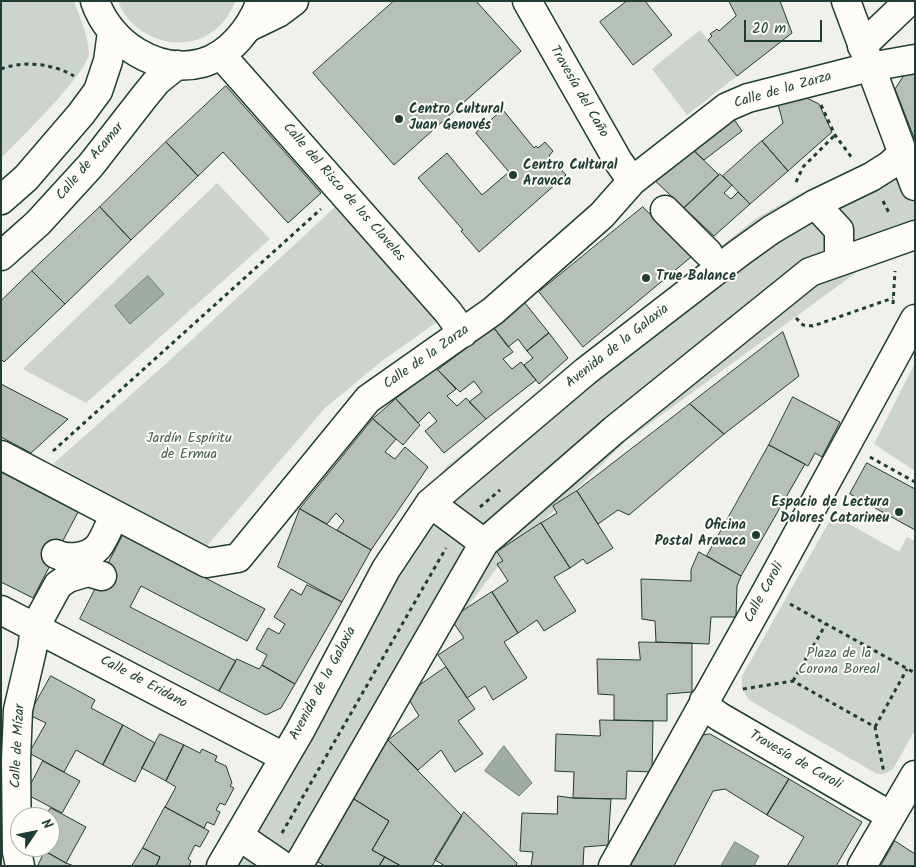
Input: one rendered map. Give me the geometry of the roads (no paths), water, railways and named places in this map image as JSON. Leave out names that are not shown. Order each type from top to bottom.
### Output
[{"type":"street","points":[[95,1],[99,13],[112,32],[126,46],[143,57],[178,65],[203,63],[220,55],[236,42],[249,27],[261,1]]},
{"type":"street","points":[[249,27],[278,13],[294,1]]},
{"type":"street","name":"Travesía del Caño","points":[[527,1],[618,161],[632,181]]},
{"type":"street","points":[[846,1],[915,186]]},
{"type":"street","name":"Calle de la Zarza","points":[[1,455],[207,563],[238,558],[368,400],[493,311],[602,215],[632,181],[727,108],[748,98],[866,56],[909,1]]},
{"type":"street","points":[[1,200],[26,178],[81,114],[98,91],[108,61],[112,32]]},
{"type":"street","name":"Calle del Risco de los Claveles","points":[[220,55],[457,323],[463,333]]},
{"type":"street","points":[[866,56],[915,59]]},
{"type":"street","name":"Calle de Acamar","points":[[1,256],[38,223],[91,166],[144,97],[157,82],[178,65]]},
{"type":"street","name":"Avenida de la Galaxia","points":[[221,866],[284,758],[386,569],[430,503],[586,371],[739,253],[771,230],[815,204],[871,177],[890,165],[902,154]]},
{"type":"street","points":[[815,204],[839,230],[839,261]]},
{"type":"street","points":[[665,210],[708,253]]},
{"type":"street","points":[[298,866],[484,543],[614,430],[810,272],[915,235]]},
{"type":"street","name":"Calle Caroli","points":[[613,866],[766,592],[915,319]]},
{"type":"street","points":[[430,503],[484,543]]},
{"type":"street","points":[[56,554],[80,558],[97,548],[115,515]]},
{"type":"street","name":"Calle de Mízar","points":[[20,866],[17,852],[16,760],[18,710],[36,627],[58,584],[68,578],[88,572],[102,576]]},
{"type":"street","name":"Calle de Eridano","points":[[1,610],[284,758]]},
{"type":"street","name":"Travesía de Caroli","points":[[704,701],[707,708],[720,717],[903,808]]},
{"type":"street","points":[[862,866],[903,808],[915,775]]},
{"type":"street","points":[[239,836],[283,866]]},
{"type":"place","name":"Centro Cultural Juan Genovés","points":[[399,119]]},
{"type":"place","name":"Centro Cultural Aravaca","points":[[513,175]]},
{"type":"place","name":"True Balance","points":[[646,278]]},
{"type":"place","name":"Espacio de Lectura Dolores Catarineu","points":[[899,512]]},
{"type":"place","name":"Oficina Postal Aravaca","points":[[756,535]]},
{"type":"park label","name":"Jardín Espíritu de Ermua","points":[[189,448]]},
{"type":"park label","name":"Plaza de la Corona Boreal","points":[[839,664]]}]
